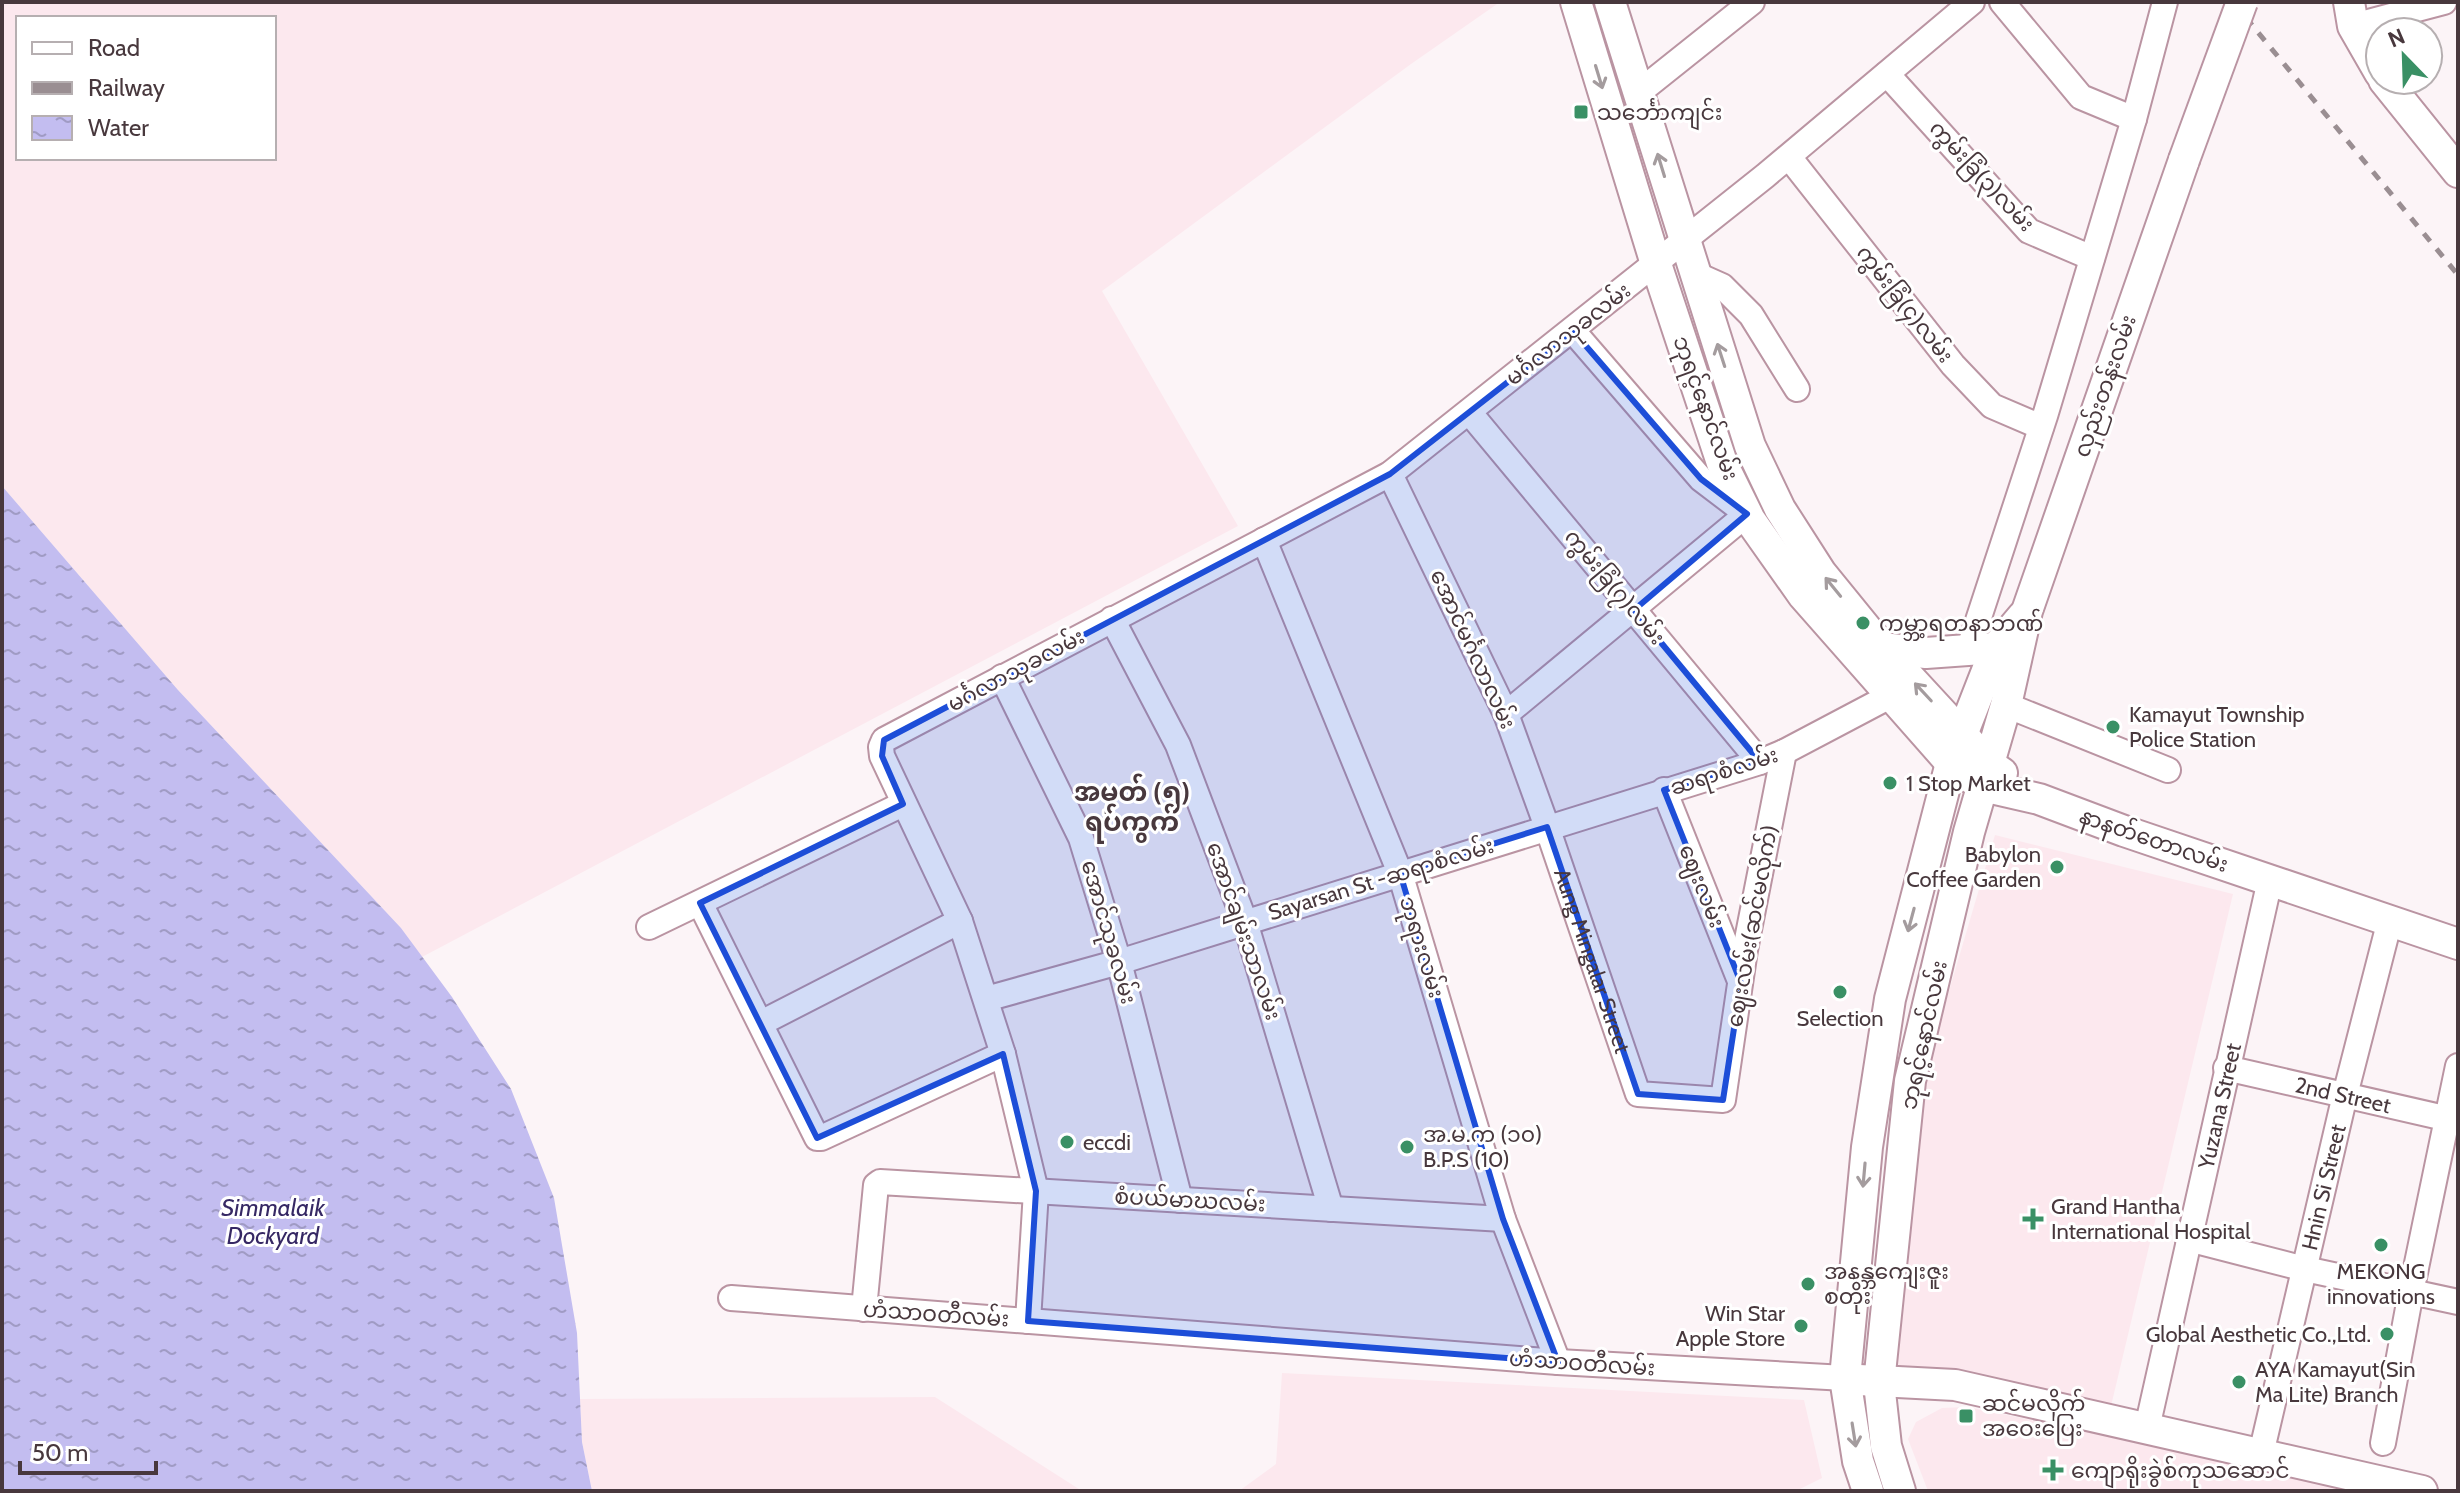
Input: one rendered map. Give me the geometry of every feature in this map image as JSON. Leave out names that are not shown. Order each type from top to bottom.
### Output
[{"type":"main road","name":"ဘုရင့်နောင်လမ်း","points":[[1576,2],[1656,264],[1722,463],[1747,514],[1803,595],[1892,695],[1985,775],[1910,1081],[1879,1383],[1886,1446],[1900,1491]]},
{"type":"main road","name":"ဘုရင့်နောင်လမ်း","points":[[1610,2],[1750,446],[1773,495],[1821,573],[1882,648],[1957,750]]},
{"type":"main road","name":"လှည်းတန်းလမ်း","points":[[1985,775],[2006,705],[2027,611],[2242,2]]},
{"type":"main road","points":[[2351,14],[2364,40]]},
{"type":"main road","points":[[2397,96],[2458,172]]},
{"type":"main road","points":[[1612,120],[1641,102]]},
{"type":"main road","name":"လှည်းတန်းလမ်း","points":[[1868,1491],[1858,1461],[1845,1378],[1867,1147],[1890,999],[1982,649],[2027,611]]},
{"type":"main road","points":[[1882,648],[1926,653],[1982,649]]},
{"type":"main road","name":"နာနတ်တောလမ်း","points":[[1985,775],[2124,831],[2458,944]]},
{"type":"main road","name":"ဟံသာဝတီလမ်း","points":[[1845,1378],[1879,1383],[1955,1385],[2422,1491]]},
{"type":"street","points":[[1641,102],[1752,2]]},
{"type":"street","name":"မင်္ဂလာသုခလမ်း","points":[[1028,1321],[1036,1191],[1003,1054],[960,921],[882,756],[884,740],[1390,474],[1789,157],[1972,2]]},
{"type":"street","points":[[2002,2],[2081,97],[2134,119]]},
{"type":"street","points":[[1982,649],[2041,427],[2134,119],[2165,2]]},
{"type":"street","points":[[2351,14],[2444,2]]},
{"type":"street","name":"ကွမ်းခြံ(၃)လမ်း","points":[[1887,74],[2029,231],[2092,258]]},
{"type":"street","name":"ကွမ်းခြံ(၄)လမ်း","points":[[1789,157],[1963,375],[1992,406],[2041,427]]},
{"type":"street","points":[[1695,274],[1722,286],[1751,315],[1797,389]]},
{"type":"street","points":[[1506,714],[1747,514],[1701,479],[1573,331]]},
{"type":"street","name":"ကွမ်းခြံ(၇)လမ်း","points":[[1469,412],[1760,762]]},
{"type":"street","name":"အောင်မင်္ဂလာလမ်း","points":[[1390,474],[1506,714],[1547,827]]},
{"type":"street","name":"ဘုရားလမ်း","points":[[1264,540],[1400,873],[1503,1219],[1558,1362]]},
{"type":"street","name":"အောင်ချမ်းသာလမ်း","points":[[1112,619],[1178,745],[1245,922],[1331,1209]]},
{"type":"street","name":"အောင်သုခလမ်း","points":[[1002,677],[1081,838],[1119,962],[1180,1200]]},
{"type":"street","name":"ဆရာစံလမ်း","points":[[1547,827],[1760,762],[1892,695]]},
{"type":"street","points":[[2006,705],[2168,770]]},
{"type":"street","name":"ဈေးလမ်း(ဆင်မလိုက်)","points":[[1723,1100],[1741,983],[1784,752]]},
{"type":"street","name":"ဈေးလမ်း","points":[[1664,790],[1741,983]]},
{"type":"street","points":[[649,927],[903,804]]},
{"type":"street","name":"Sayarsan St -ဆရာစံလမ်း","points":[[986,999],[1119,962],[1547,827]]},
{"type":"street","name":"Aung Mingalar Street","points":[[1547,827],[1638,1094],[1723,1100]]},
{"type":"street","name":"Yuzana Street","points":[[2147,1428],[2270,880]]},
{"type":"street","points":[[700,903],[817,1138],[1003,1054]]},
{"type":"street","name":"Hnin Si Street","points":[[2261,1454],[2345,1095],[2390,920]]},
{"type":"street","points":[[761,1023],[960,921]]},
{"type":"street","points":[[2383,1443],[2411,1292],[2452,1120],[2458,1066]]},
{"type":"street","name":"2nd Street","points":[[2226,1068],[2452,1120]]},
{"type":"street","name":"စံပယ်မာဃလမ်း","points":[[864,1309],[877,1183],[1503,1219]]},
{"type":"street","points":[[2188,1239],[2305,1269],[2458,1302]]},
{"type":"street","name":"ဟံသာဝတီလမ်း","points":[[731,1298],[1558,1362],[1845,1378]]},
{"type":"highlighted area","points":[[1573,331],[1701,479],[1747,514],[1634,610],[1760,762],[1664,790],[1741,983],[1723,1100],[1638,1094],[1547,827],[1400,873],[1503,1219],[1558,1362],[1028,1321],[1036,1191],[1003,1054],[817,1138],[700,903],[903,804],[882,756],[884,740],[1390,474]]},
{"type":"shaded area","points":[[2,2],[1500,2],[1102,291],[1238,526],[422,957],[401,928],[178,690],[2,486]]},
{"type":"shaded area","name":"Grand Hantha International Hospital","points":[[1995,835],[2233,894],[2111,1406],[1894,1369],[1926,1069]]},
{"type":"shaded area","points":[[1282,1373],[1804,1400],[1822,1478],[1796,1491],[1239,1491],[1276,1464]]},
{"type":"shaded area","points":[[935,1397],[1082,1491],[592,1491],[582,1442],[580,1399]]},
{"type":"shaded area","points":[[1967,1407],[2373,1491],[1928,1491],[1908,1439],[1916,1422],[1942,1408]]},
{"type":"water","name":"Simmalaik Dockyard","points":[[2,486],[178,690],[401,928],[452,997],[511,1089],[554,1198],[577,1333],[582,1442],[592,1491],[2,1491]]},
{"type":"railway","points":[[2233,2],[2458,275]]},
{"type":"place","name":"သင်္ဘောကျင်း","points":[[1581,112]]},
{"type":"place","name":"ကမ္ဘာ့ရတနာဘဏ်","points":[[1863,623]]},
{"type":"place","name":"Kamayut Township Police Station","points":[[2113,727]]},
{"type":"place","name":"1 Stop Market","points":[[1890,783]]},
{"type":"place","name":"Babylon Coffee Garden","points":[[2057,867]]},
{"type":"place","name":"Selection","points":[[1840,992]]},
{"type":"place","name":"eccdi","points":[[1067,1142]]},
{"type":"place","name":"အ.မ.က (၁၀) B.P.S (10)","points":[[1407,1147]]},
{"type":"place","name":"Grand Hantha International Hospital","points":[[2033,1219]]},
{"type":"place","name":"MEKONG innovations","points":[[2381,1245]]},
{"type":"place","name":"အနန္တကျေးဇူး စတိုး","points":[[1808,1284]]},
{"type":"place","name":"Win Star Apple Store","points":[[1801,1326]]},
{"type":"place","name":"Global Aesthetic Co.,Ltd.","points":[[2387,1334]]},
{"type":"place","name":"AYA Kamayut(Sin Ma Lite) Branch","points":[[2239,1382]]},
{"type":"place","name":"ဆင်မလိုက် အဝေးပြေး","points":[[1966,1416]]},
{"type":"place","name":"ကျောရိုးခွဲစ်ကုသဆောင်","points":[[2053,1470]]},
{"type":"district","name":"အမှတ် (၅) ရပ်ကွက်","points":[[1132,807]]}]
